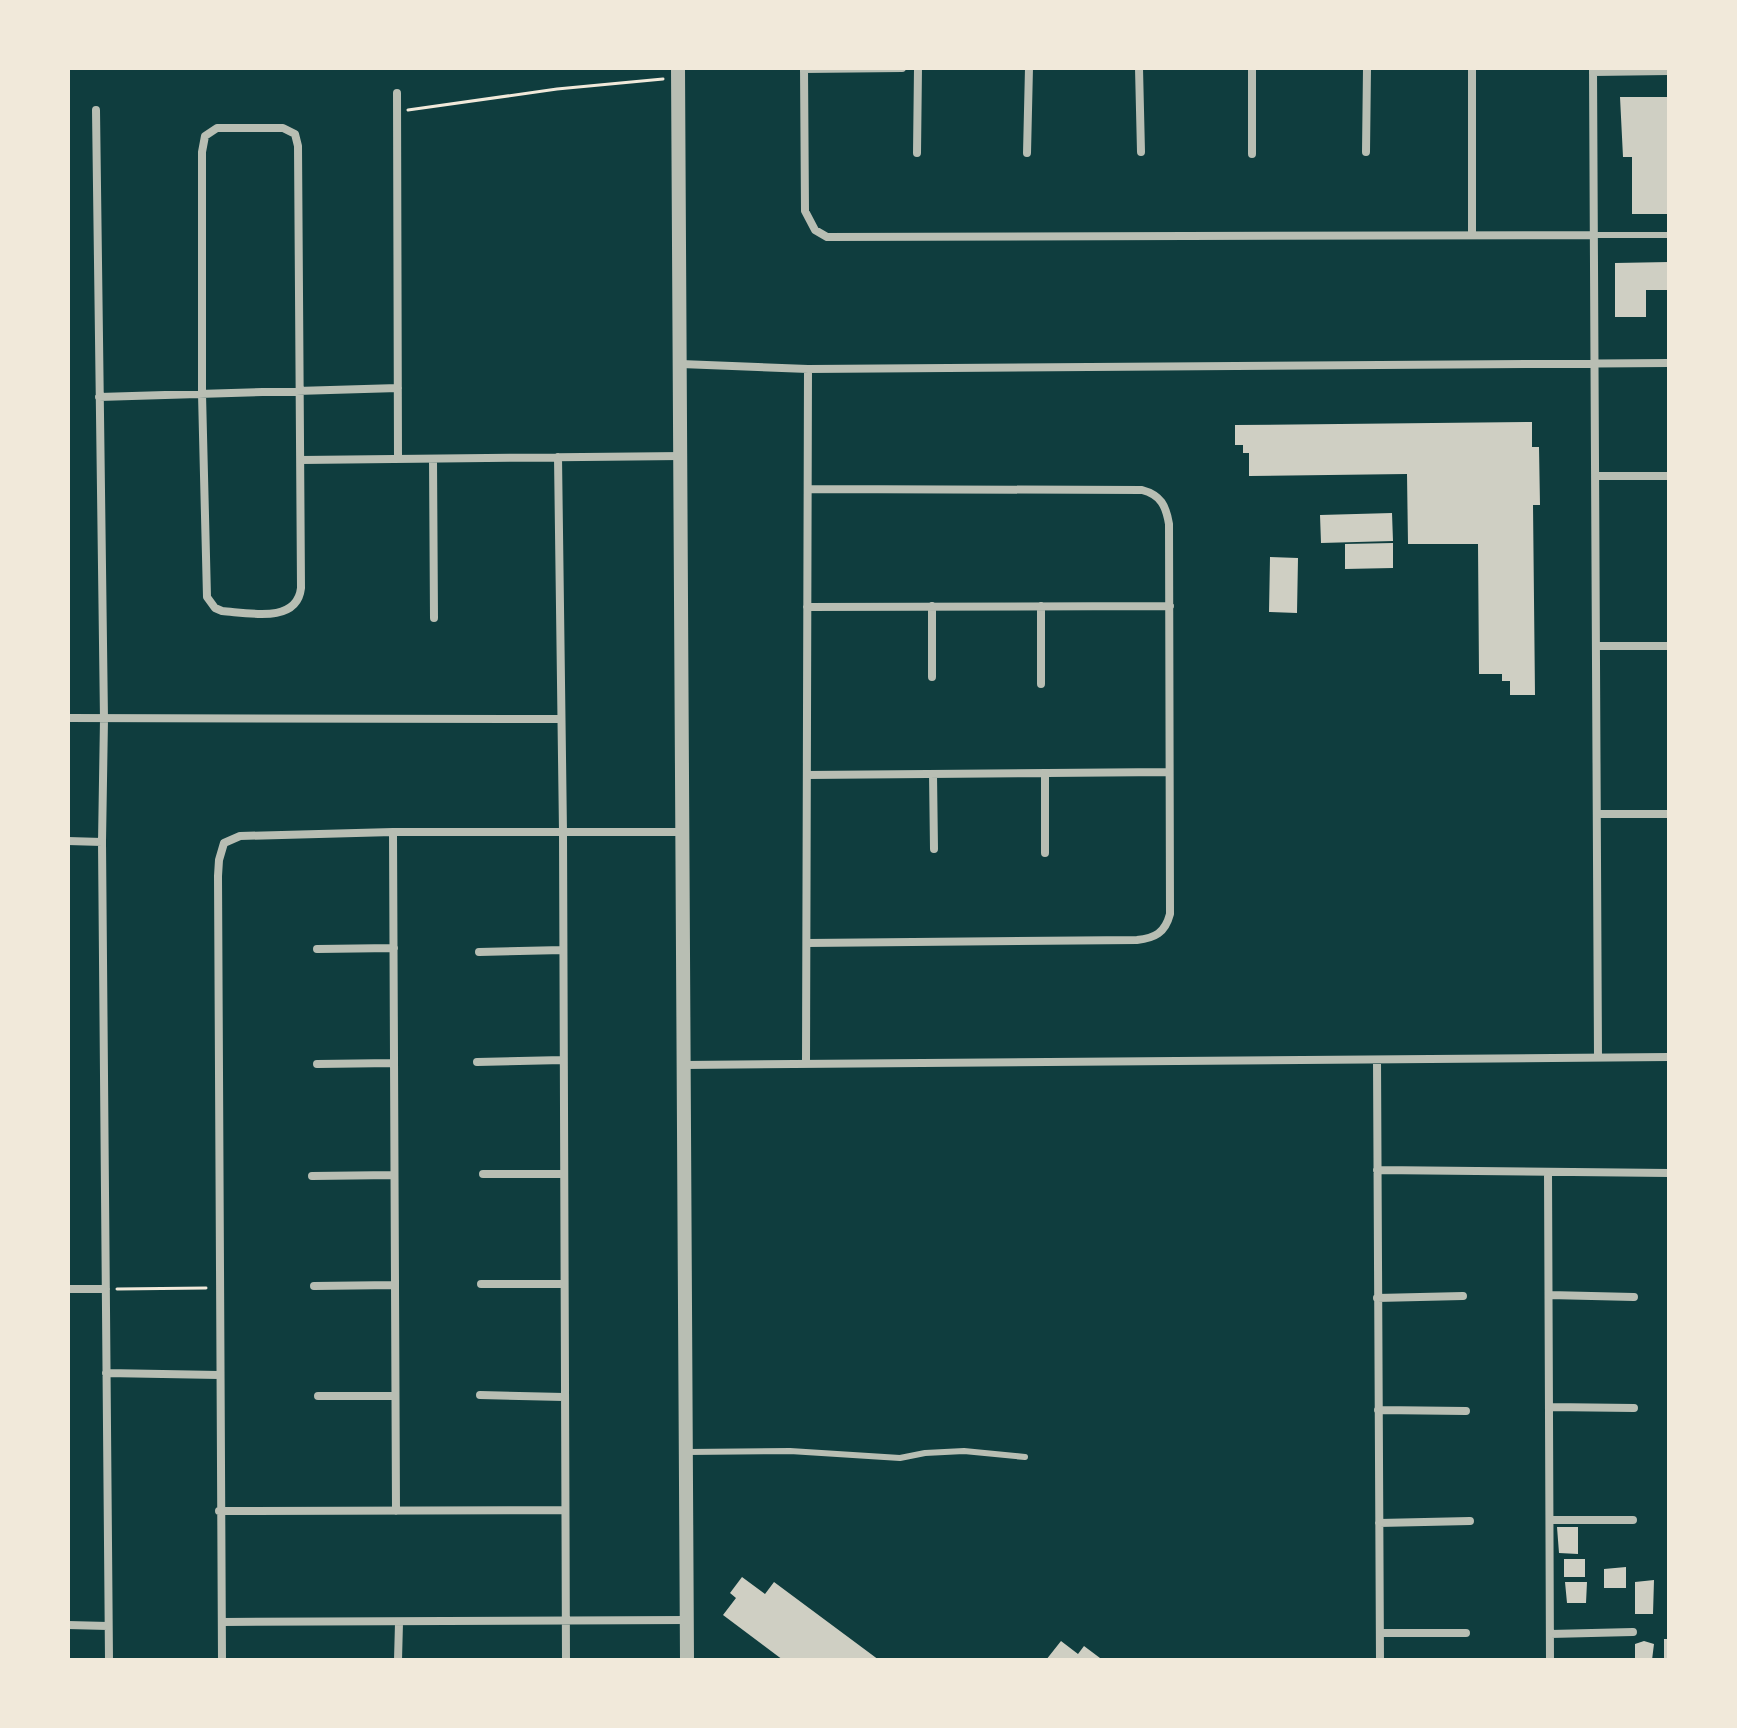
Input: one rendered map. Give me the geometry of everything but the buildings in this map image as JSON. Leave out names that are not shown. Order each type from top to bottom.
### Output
[{"type":"street","points":[[902,68],[804,68],[805,211],[815,230],[827,237],[1594,235]]},
{"type":"street","points":[[917,153],[918,68]]},
{"type":"street","points":[[1027,153],[1029,68]]},
{"type":"street","points":[[1139,68],[1141,152]]},
{"type":"street","points":[[1252,68],[1252,154]]},
{"type":"street","points":[[1366,152],[1367,68]]},
{"type":"street","points":[[1472,68],[1472,235]]},
{"type":"street","points":[[1598,1057],[1593,70],[1669,71]]},
{"type":"street","points":[[678,72],[687,1660]]},
{"type":"street","points":[[397,93],[398,459]]},
{"type":"street","points":[[96,110],[104,719],[102,842],[109,1660]]},
{"type":"street","points":[[225,127],[283,128],[295,134],[301,391],[301,588],[297,604],[286,612],[277,613],[222,611],[215,608],[207,597],[206,587],[202,394],[203,142],[210,130],[225,127]]},
{"type":"street","points":[[681,364],[808,369],[1669,363]]},
{"type":"street","points":[[806,1064],[808,369]]},
{"type":"street","points":[[99,397],[398,388]]},
{"type":"street","points":[[301,460],[682,456]]},
{"type":"street","points":[[558,457],[563,832],[566,1660]]},
{"type":"street","points":[[433,459],[434,618]]},
{"type":"street","points":[[1595,476],[1669,476]]},
{"type":"street","points":[[807,943],[1137,940],[1156,936],[1167,924],[1170,914],[1170,606],[1166,509],[1152,493],[1142,490],[808,489]]},
{"type":"street","points":[[932,606],[932,677]]},
{"type":"street","points":[[1041,606],[1041,684]]},
{"type":"street","points":[[807,607],[1170,606]]},
{"type":"street","points":[[1596,646],[1669,646]]},
{"type":"street","points":[[68,718],[561,719]]},
{"type":"street","points":[[807,775],[1169,772]]},
{"type":"street","points":[[1045,773],[1045,853]]},
{"type":"street","points":[[933,774],[934,849]]},
{"type":"street","points":[[1597,814],[1669,814]]},
{"type":"street","points":[[222,1660],[218,876],[221,850],[230,839],[240,836],[393,832],[682,832]]},
{"type":"street","points":[[393,832],[396,1511]]},
{"type":"street","points":[[68,841],[102,842]]},
{"type":"street","points":[[317,949],[394,948]]},
{"type":"street","points":[[479,952],[563,950]]},
{"type":"street","points":[[684,1065],[1669,1057]]},
{"type":"street","points":[[477,1062],[563,1060]]},
{"type":"street","points":[[1377,1060],[1380,1660]]},
{"type":"street","points":[[317,1064],[394,1063]]},
{"type":"street","points":[[1377,1170],[1669,1173]]},
{"type":"street","points":[[1548,1172],[1550,1660]]},
{"type":"street","points":[[483,1174],[563,1174]]},
{"type":"street","points":[[312,1176],[394,1175]]},
{"type":"street","points":[[481,1284],[564,1284]]},
{"type":"street","points":[[314,1286],[395,1285]]},
{"type":"street","points":[[68,1289],[106,1289]]},
{"type":"street","points":[[1549,1295],[1634,1297]]},
{"type":"street","points":[[1377,1298],[1463,1296]]},
{"type":"street","points":[[106,1373],[219,1375]]},
{"type":"street","points":[[480,1395],[564,1397]]},
{"type":"street","points":[[318,1396],[395,1396]]},
{"type":"street","points":[[1549,1407],[1634,1408]]},
{"type":"street","points":[[1378,1410],[1466,1411]]},
{"type":"street","points":[[219,1511],[565,1510]]},
{"type":"street","points":[[1550,1520],[1633,1520]]},
{"type":"street","points":[[1379,1523],[1470,1521]]},
{"type":"street","points":[[222,1622],[687,1620]]},
{"type":"street","points":[[398,1660],[399,1623]]},
{"type":"street","points":[[68,1625],[108,1626]]},
{"type":"street","points":[[1550,1634],[1633,1632]]},
{"type":"street","points":[[1380,1633],[1466,1633]]},
{"type":"lane","points":[[1594,235],[1669,235]]},
{"type":"lane","points":[[687,1452],[790,1451],[900,1458],[964,1451],[1025,1457]]},
{"type":"path","points":[[397,112],[678,72]]},
{"type":"path","points":[[106,1289],[219,1288]]}]
